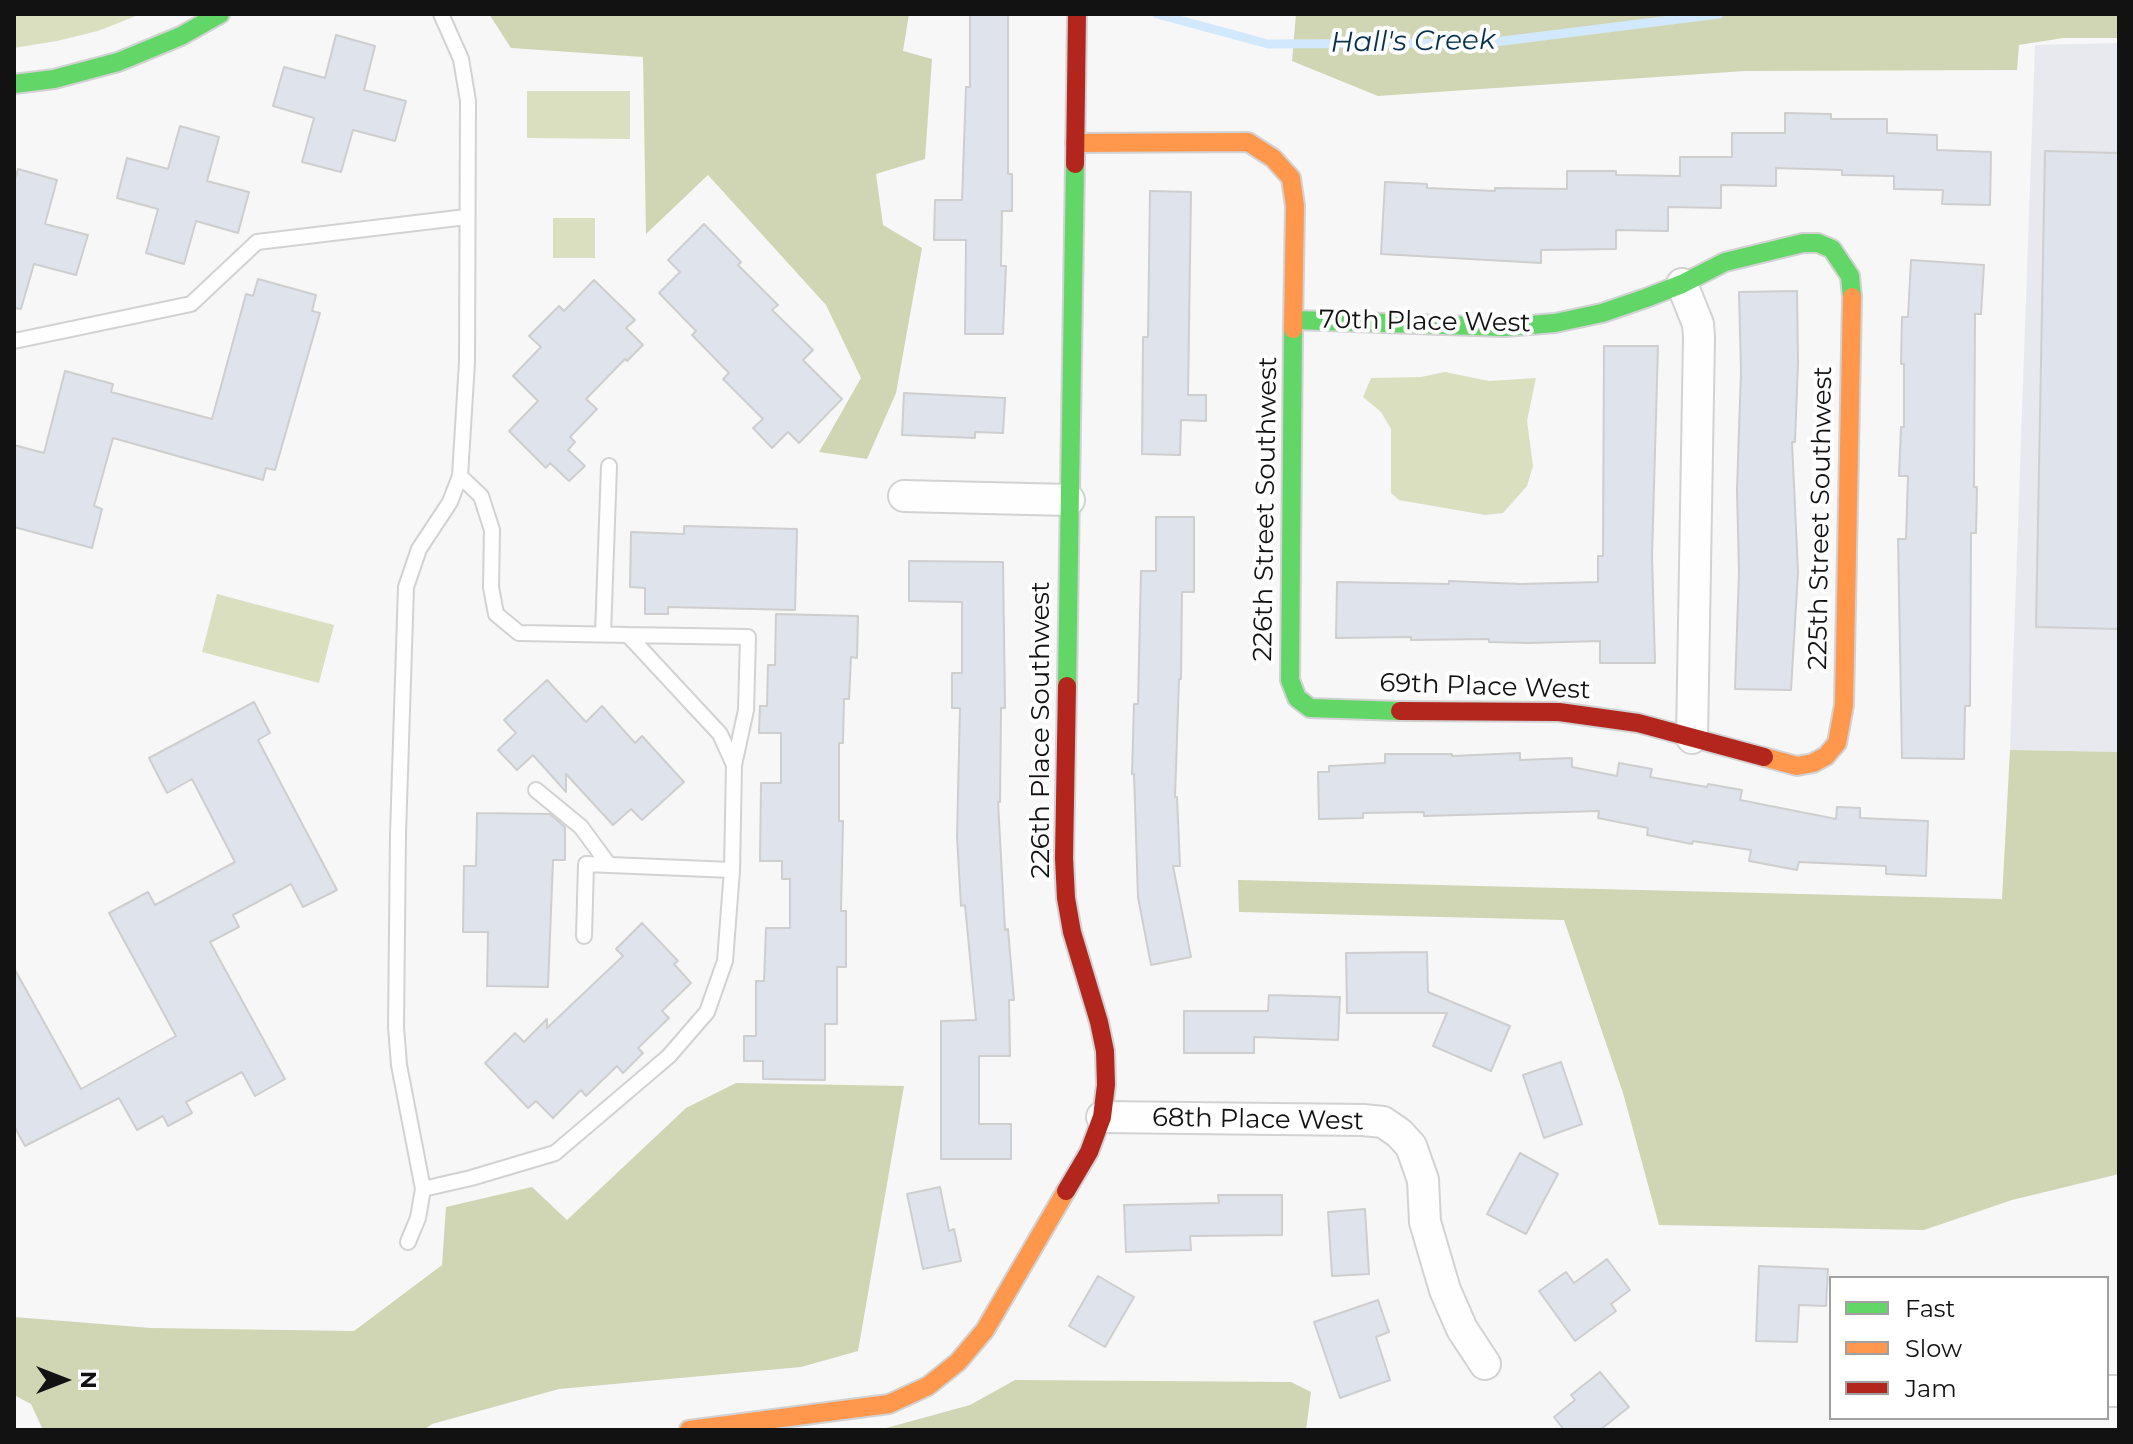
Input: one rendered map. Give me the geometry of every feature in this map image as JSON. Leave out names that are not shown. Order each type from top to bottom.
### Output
[{"type":"street","points":[[14,84],[54,79],[118,62],[181,36],[220,14]]},
{"type":"street","name":"226th Place Southwest","points":[[689,1430],[889,1404],[928,1386],[958,1362],[985,1330],[1089,1152],[1102,1117],[1106,1085],[1105,1051],[1072,932],[1064,858],[1077,14]]},
{"type":"street","name":"70th Place West","points":[[1075,143],[1248,142],[1273,158],[1291,178],[1295,206],[1295,320],[1504,327],[1555,323],[1602,313],[1682,284],[1725,262],[1766,250],[1818,243],[1832,249],[1843,262]]},
{"type":"street","name":"225th Street Southwest","points":[[1813,763],[1826,756],[1837,743],[1844,705],[1852,298],[1850,276],[1843,262]]},
{"type":"street","points":[[1682,284],[1698,324],[1699,337],[1692,738]]},
{"type":"street","name":"226th Street Southwest","points":[[1295,320],[1289,656],[1290,680],[1297,698]]},
{"type":"street","points":[[904,496],[1069,500]]},
{"type":"street","name":"69th Place West","points":[[1297,698],[1310,708],[1328,710],[1559,712],[1638,723],[1797,766],[1813,763]]},
{"type":"street","name":"68th Place West","points":[[1102,1117],[1383,1122],[1411,1146],[1423,1180],[1425,1222],[1445,1290],[1462,1329],[1485,1364]]},
{"type":"lane","points":[[408,1242],[418,1218],[423,1189],[399,1065],[396,1027],[406,587],[419,549],[450,502],[460,476],[467,362],[468,101],[461,59],[441,14]]},
{"type":"lane","points":[[14,341],[191,304],[257,242],[466,217]]},
{"type":"lane","points":[[603,634],[609,466]]},
{"type":"lane","points":[[423,1189],[555,1153],[669,1056],[707,1012],[725,961],[732,870],[734,765],[746,710],[748,637],[519,633],[496,614],[491,587],[492,530],[481,496],[460,476]]},
{"type":"lane","points":[[628,635],[720,734],[734,765]]},
{"type":"lane","points":[[536,790],[581,827],[609,865]]},
{"type":"lane","points":[[584,936],[586,864],[732,870]]},
{"type":"shaded area","points":[[2119,43],[2119,752],[2010,750],[2035,45]]},
{"type":"green space","points":[[14,14],[141,14],[98,31],[14,48]]},
{"type":"green space","points":[[489,14],[909,14],[903,51],[932,59],[925,159],[876,174],[883,225],[922,248],[896,393],[867,459],[819,452],[861,378],[826,305],[708,175],[646,234],[643,57],[511,48]]},
{"type":"green space","points":[[1296,14],[2119,14],[2119,38],[2063,38],[2019,45],[2017,70],[1745,71],[1378,96],[1292,61]]},
{"type":"green space","points":[[527,91],[630,91],[630,139],[527,138]]},
{"type":"green space","points":[[553,218],[595,218],[595,258],[553,258]]},
{"type":"green space","points":[[1445,372],[1489,381],[1536,378],[1527,421],[1533,466],[1527,486],[1503,513],[1485,515],[1399,500],[1391,493],[1391,429],[1381,412],[1363,397],[1371,378],[1421,377]]},
{"type":"green space","points":[[217,594],[334,625],[319,683],[202,652]]},
{"type":"green space","points":[[2010,750],[2119,752],[2119,1174],[2012,1200],[1924,1230],[1659,1225],[1623,1093],[1564,920],[1239,912],[1238,880],[2002,899]]},
{"type":"green space","points":[[736,1083],[904,1086],[858,1351],[801,1367],[559,1389],[432,1424],[424,1430],[43,1430],[31,1404],[14,1395],[14,1317],[151,1328],[354,1331],[442,1265],[446,1207],[532,1187],[567,1220],[686,1108]]},
{"type":"green space","points":[[1015,1380],[1291,1382],[1311,1392],[1306,1430],[879,1430],[970,1405]]},
{"type":"building","points":[[970,14],[1008,14],[1008,174],[1012,174],[1012,211],[1002,211],[1001,266],[1006,266],[1003,334],[965,334],[966,240],[934,240],[935,200],[962,200],[966,87],[970,87]]},
{"type":"building","points":[[336,35],[375,46],[364,90],[406,101],[395,141],[353,130],[341,172],[302,162],[314,118],[273,106],[284,67],[325,78]]},
{"type":"building","points":[[1785,113],[1831,114],[1831,119],[1887,119],[1887,133],[1937,135],[1937,150],[1991,152],[1990,205],[1942,204],[1943,190],[1894,189],[1894,176],[1842,175],[1842,170],[1776,168],[1776,186],[1721,185],[1721,208],[1668,207],[1668,231],[1616,230],[1616,249],[1541,250],[1541,263],[1381,254],[1385,182],[1427,184],[1427,188],[1495,191],[1495,188],[1567,189],[1567,171],[1680,176],[1680,157],[1732,157],[1732,133],[1785,133]]},
{"type":"building","points":[[180,126],[219,137],[207,181],[249,192],[238,233],[196,221],[184,264],[146,253],[158,209],[117,198],[127,158],[168,169]]},
{"type":"building","points":[[2045,151],[2119,153],[2119,629],[2036,627]]},
{"type":"building","points":[[18,169],[57,180],[45,224],[88,235],[76,275],[34,264],[21,309],[14,308],[14,183]]},
{"type":"building","points":[[1150,191],[1191,192],[1188,395],[1206,395],[1206,421],[1181,420],[1180,455],[1142,454],[1143,337],[1148,337]]},
{"type":"building","points":[[704,224],[741,262],[738,265],[778,305],[772,310],[813,350],[803,360],[842,399],[799,443],[788,432],[772,448],[753,428],[763,419],[723,379],[729,373],[692,335],[696,331],[659,293],[680,272],[668,260]]},
{"type":"building","points":[[1911,260],[1984,265],[1981,314],[1975,314],[1976,533],[1971,533],[1970,706],[1965,706],[1964,759],[1902,758],[1898,539],[1906,539],[1908,476],[1899,476],[1901,427],[1904,427],[1904,364],[1901,364],[1902,317],[1908,317]]},
{"type":"building","points":[[258,279],[316,295],[312,311],[320,313],[275,470],[266,468],[263,480],[113,438],[94,506],[102,509],[92,548],[14,527],[14,445],[44,453],[65,371],[113,384],[111,392],[212,419],[246,294],[253,296]]},
{"type":"building","points":[[594,280],[635,320],[626,328],[643,345],[586,399],[597,409],[570,437],[575,442],[568,450],[585,466],[569,481],[550,463],[546,468],[509,431],[538,401],[513,376],[541,347],[529,336],[559,306],[564,311]]},
{"type":"building","points":[[1797,291],[1798,363],[1795,442],[1792,442],[1798,572],[1791,690],[1735,689],[1739,571],[1739,292]]},
{"type":"building","points":[[1604,346],[1658,346],[1652,556],[1655,663],[1600,663],[1600,641],[1529,643],[1489,642],[1489,639],[1336,638],[1337,582],[1598,582],[1598,556],[1603,556]]},
{"type":"building","points":[[904,393],[1005,398],[1003,433],[975,432],[975,438],[902,435]]},
{"type":"building","points":[[1156,517],[1194,517],[1194,592],[1182,592],[1175,797],[1180,866],[1173,866],[1191,957],[1151,965],[1138,897],[1132,774],[1134,704],[1138,704],[1141,571],[1156,571]]},
{"type":"building","points":[[684,526],[797,529],[795,610],[668,607],[668,614],[645,614],[645,588],[630,587],[631,532],[684,534]]},
{"type":"building","points":[[909,561],[1003,562],[1005,708],[1001,708],[998,802],[1005,930],[1008,929],[1014,1000],[1009,1000],[1010,1056],[979,1056],[979,1124],[1011,1124],[1011,1159],[941,1159],[941,1021],[976,1020],[965,905],[961,906],[957,837],[960,708],[952,708],[952,673],[962,673],[962,602],[909,601]]},
{"type":"building","points":[[776,614],[858,616],[857,658],[851,657],[849,699],[844,699],[843,743],[839,743],[839,821],[843,821],[841,911],[846,911],[846,967],[837,967],[837,1024],[825,1024],[825,1080],[763,1079],[763,1061],[744,1061],[744,1036],[756,1036],[756,981],[764,981],[766,928],[790,928],[790,879],[782,879],[782,861],[760,861],[761,783],[781,783],[781,733],[759,733],[760,706],[767,706],[768,665],[775,665]]},
{"type":"building","points":[[547,680],[586,722],[602,706],[635,743],[642,736],[684,782],[642,820],[631,809],[613,825],[566,774],[566,792],[533,755],[517,770],[498,750],[516,733],[504,720]]},
{"type":"building","points":[[254,702],[270,733],[258,740],[337,890],[303,907],[291,884],[233,915],[239,927],[210,942],[285,1079],[255,1096],[242,1072],[186,1102],[192,1113],[168,1126],[163,1116],[137,1130],[119,1098],[25,1146],[14,1126],[14,968],[81,1089],[176,1036],[109,913],[148,892],[155,905],[235,862],[192,779],[167,793],[149,758]]},
{"type":"building","points":[[1520,753],[1520,760],[1572,758],[1572,767],[1617,776],[1619,763],[1652,769],[1650,777],[1742,790],[1740,800],[1836,819],[1837,807],[1860,808],[1860,818],[1928,821],[1926,876],[1886,874],[1886,866],[1799,862],[1797,870],[1749,861],[1751,850],[1693,841],[1692,844],[1647,835],[1648,828],[1598,818],[1599,811],[1424,816],[1424,812],[1363,813],[1363,818],[1319,819],[1318,772],[1329,772],[1329,766],[1385,763],[1385,754],[1452,756]]},
{"type":"building","points":[[477,813],[550,814],[565,827],[565,860],[553,860],[548,987],[487,986],[488,932],[463,932],[464,866],[476,866]]},
{"type":"building","points":[[642,923],[678,961],[674,964],[691,983],[662,1011],[669,1018],[638,1048],[643,1053],[623,1073],[617,1066],[586,1096],[581,1090],[553,1118],[536,1101],[528,1108],[485,1063],[515,1033],[524,1042],[547,1019],[547,1028],[623,956],[616,949]]},
{"type":"building","points":[[1427,952],[1428,992],[1510,1026],[1491,1071],[1433,1046],[1447,1013],[1347,1013],[1346,953]]},
{"type":"building","points":[[1269,995],[1340,997],[1338,1040],[1254,1037],[1254,1053],[1184,1053],[1184,1011],[1268,1011]]},
{"type":"building","points":[[1561,1062],[1582,1124],[1544,1138],[1523,1075]]},
{"type":"building","points":[[1520,1153],[1558,1174],[1526,1234],[1487,1214]]},
{"type":"building","points":[[940,1187],[949,1231],[954,1229],[961,1261],[923,1269],[907,1194]]},
{"type":"building","points":[[1218,1195],[1282,1195],[1282,1235],[1190,1236],[1191,1250],[1126,1252],[1124,1205],[1219,1203]]},
{"type":"building","points":[[1365,1209],[1369,1274],[1332,1276],[1328,1212]]},
{"type":"building","points":[[1607,1259],[1630,1290],[1611,1304],[1616,1311],[1575,1341],[1539,1291],[1566,1272],[1574,1283]]},
{"type":"building","points":[[1759,1266],[1828,1269],[1826,1306],[1799,1305],[1797,1342],[1756,1341]]},
{"type":"building","points":[[1098,1276],[1134,1297],[1105,1347],[1069,1326]]},
{"type":"building","points":[[1378,1300],[1389,1332],[1376,1337],[1390,1380],[1340,1398],[1314,1322]]},
{"type":"building","points":[[1600,1372],[1629,1407],[1600,1430],[1564,1430],[1554,1417],[1575,1400],[1571,1395]]},
{"type":"waterway","name":"Hall's Creek","points":[[1157,14],[1268,44],[1487,43],[1719,14]]},
{"type":"traffic: fast","points":[[14,84],[54,79],[118,62],[181,36],[220,14]]},
{"type":"traffic: fast","points":[[1067,686],[1075,164]]},
{"type":"traffic: fast","points":[[1295,320],[1504,327],[1555,323],[1602,313],[1646,298],[1725,262],[1803,243],[1818,243],[1832,249],[1850,276],[1852,297]]},
{"type":"traffic: fast","points":[[1293,329],[1290,680],[1297,698],[1310,708],[1400,711]]},
{"type":"traffic: slow","points":[[1075,143],[1248,142],[1273,158],[1291,178],[1295,206],[1293,329]]},
{"type":"traffic: slow","points":[[1764,757],[1797,766],[1813,763],[1826,756],[1837,743],[1844,705],[1852,297]]},
{"type":"traffic: slow","points":[[689,1430],[889,1404],[928,1386],[958,1362],[985,1330],[1066,1191]]},
{"type":"traffic: jam","points":[[1075,164],[1077,14]]},
{"type":"traffic: jam","points":[[1066,1191],[1089,1152],[1102,1117],[1106,1085],[1105,1051],[1099,1022],[1072,932],[1066,898],[1067,686]]},
{"type":"traffic: jam","points":[[1400,711],[1559,712],[1638,723],[1764,757]]}]
